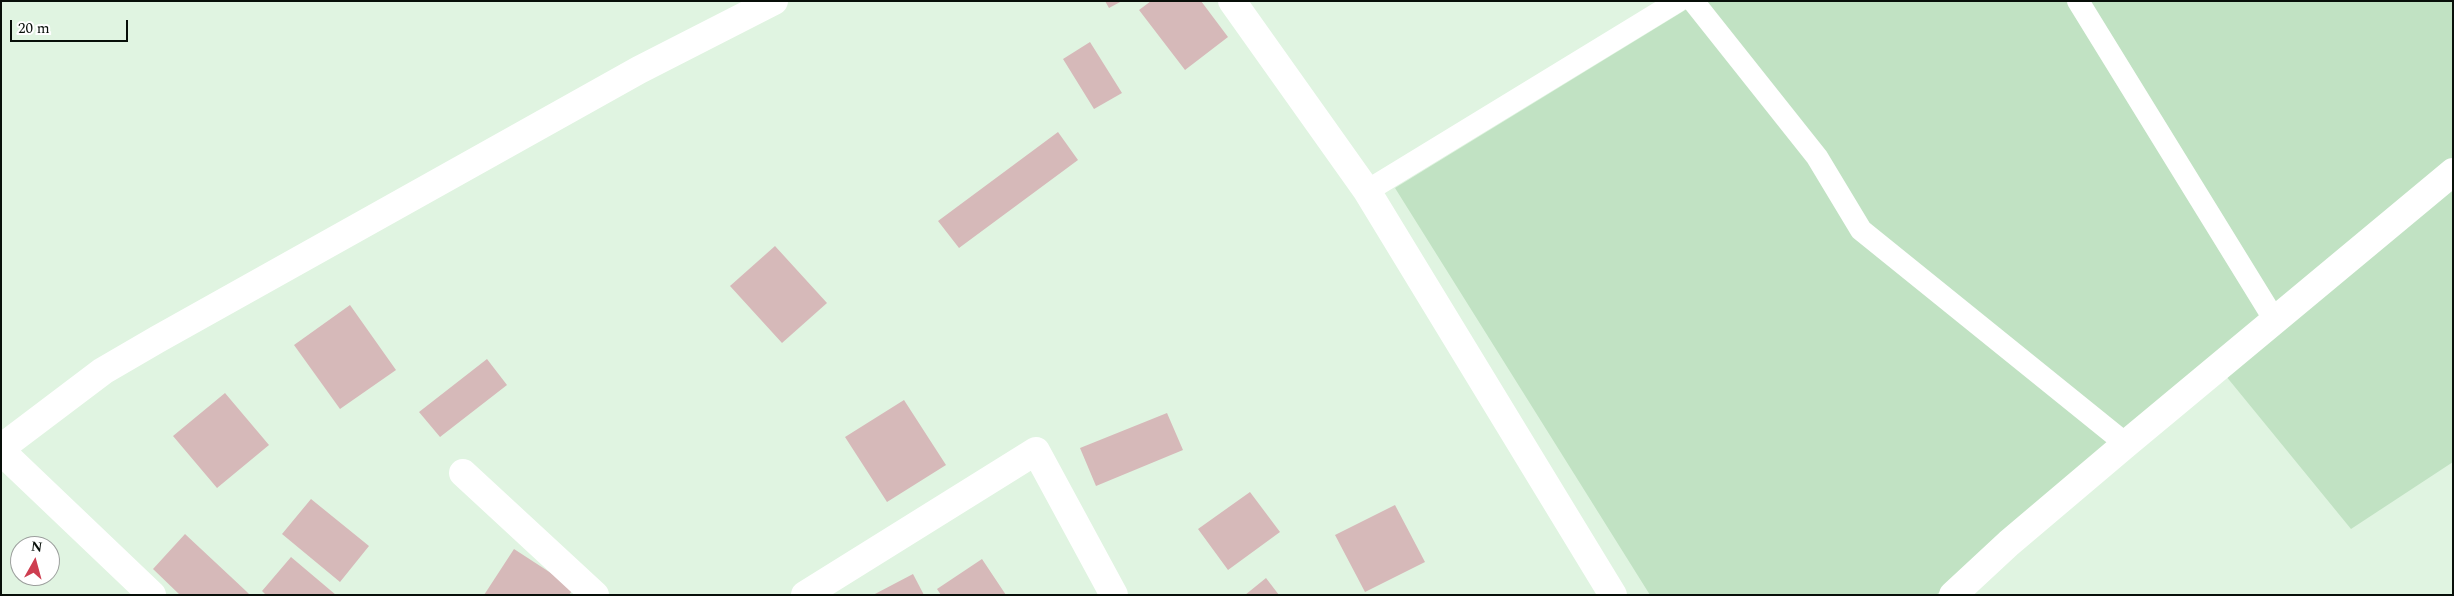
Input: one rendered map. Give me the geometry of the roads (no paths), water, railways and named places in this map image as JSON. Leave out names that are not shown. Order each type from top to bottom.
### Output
[{"type":"street","points":[[152,595],[1,449],[103,371],[158,339],[638,70],[774,1]]},
{"type":"street","points":[[1232,1],[1366,191],[1613,595]]},
{"type":"street","points":[[1953,595],[2126,444],[2453,172]]},
{"type":"street","points":[[805,595],[1036,451],[1114,595]]},
{"type":"street","points":[[463,473],[595,595]]},
{"type":"lane","points":[[1366,191],[1678,1]]},
{"type":"lane","points":[[1693,1],[1816,157],[1861,230],[2126,444]]},
{"type":"lane","points":[[2078,1],[2274,319]]}]
